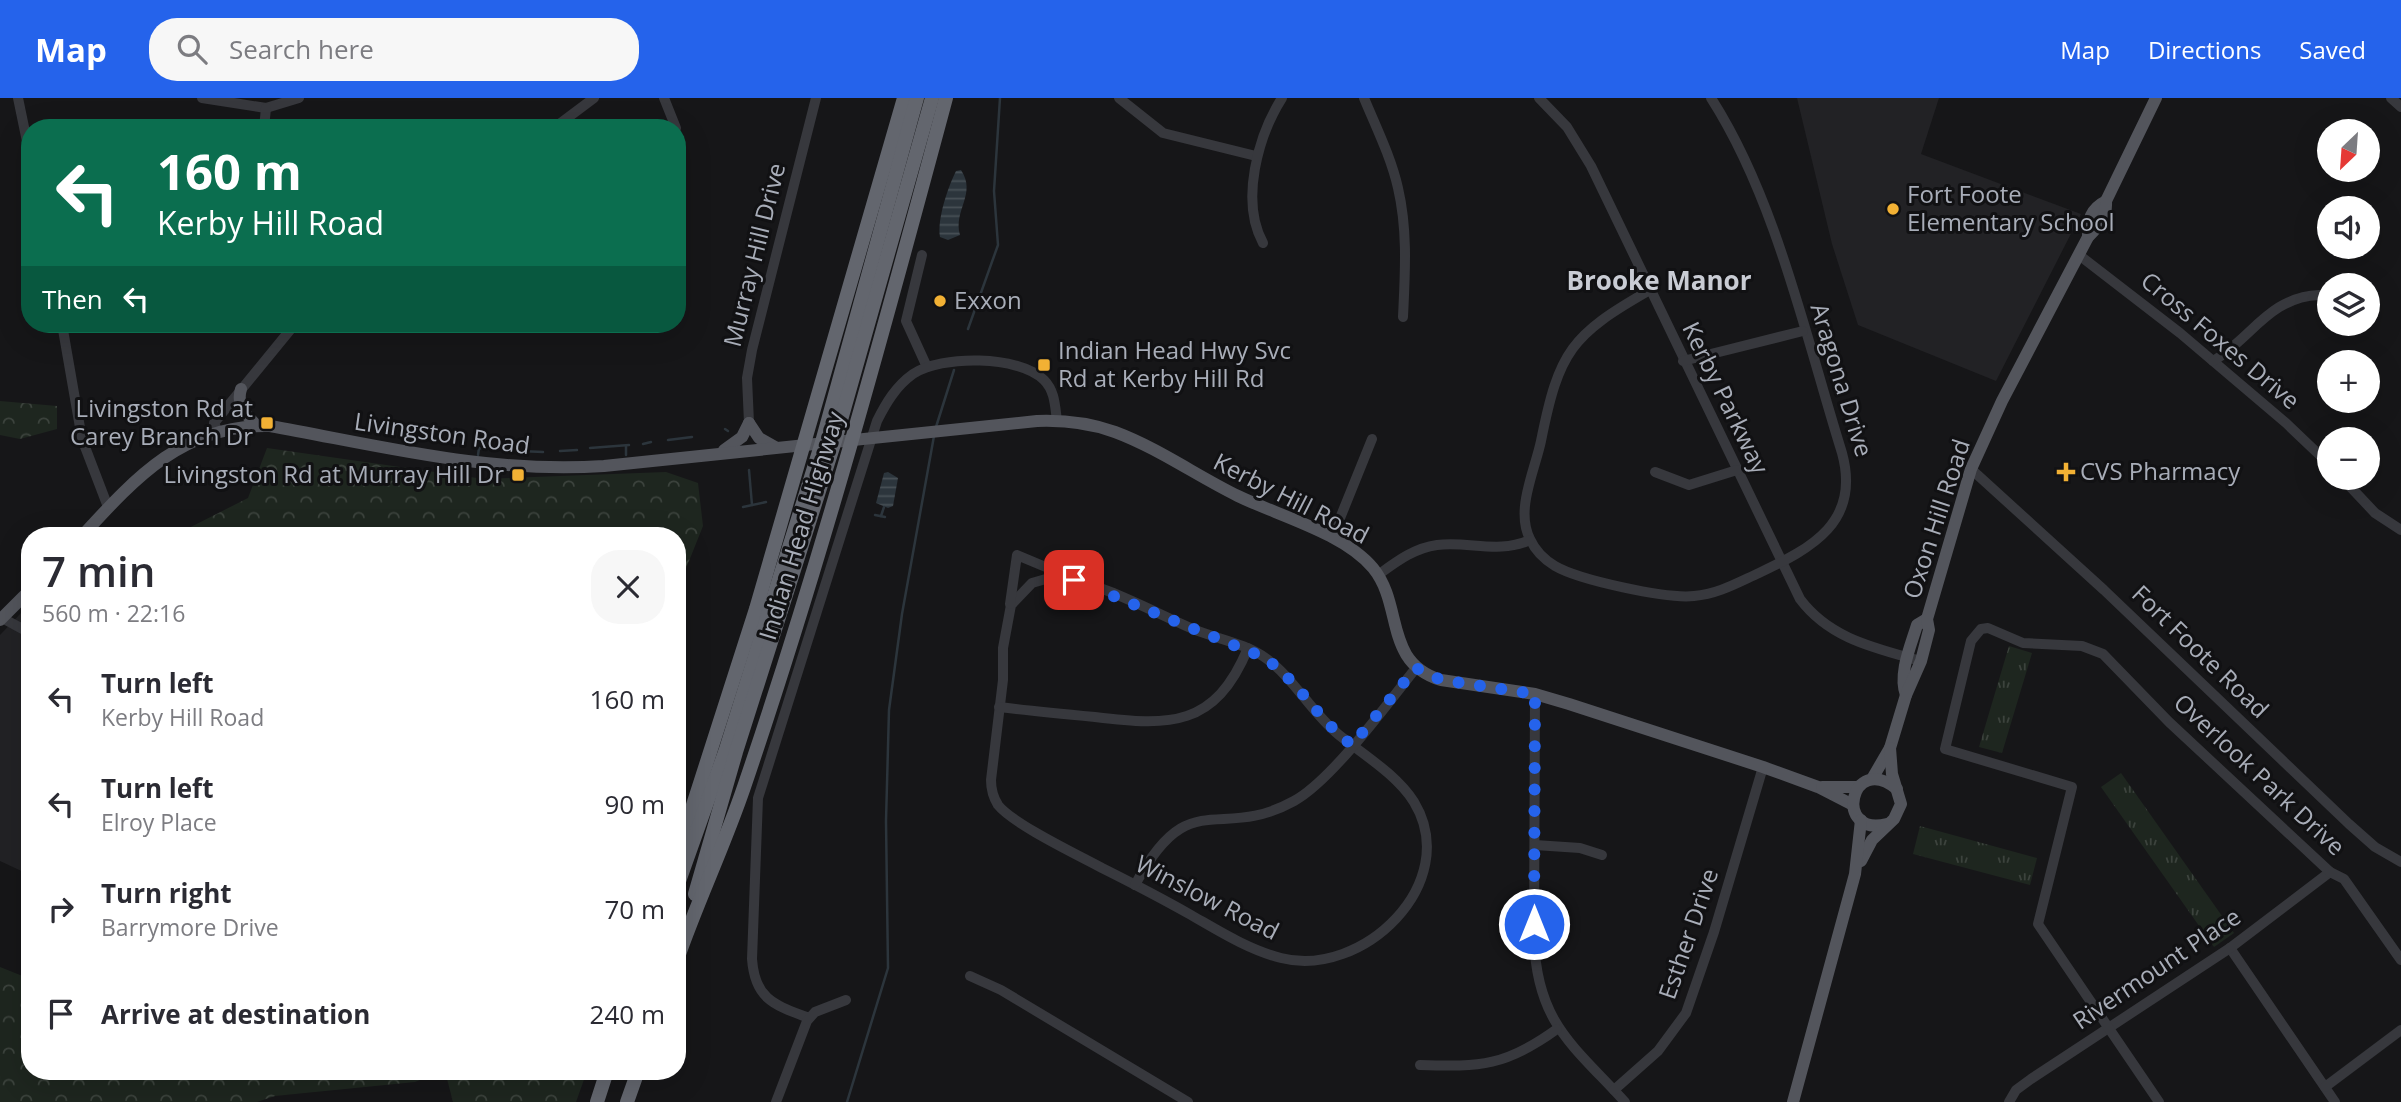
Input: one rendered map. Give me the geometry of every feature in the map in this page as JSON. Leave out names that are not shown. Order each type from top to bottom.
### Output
[{"type":"highway","name":"Indian Head Highway","points":[[686,827],[756,609],[904,98]]},
{"type":"highway","points":[[686,861],[829,441],[918,98]]},
{"type":"highway","points":[[687,933],[699,872],[932,98]]},
{"type":"highway","name":"Indian Head Highway","points":[[687,933],[743,790],[798,623],[848,458],[946,98]]},
{"type":"highway","points":[[597,1102],[604,1080]]},
{"type":"highway","points":[[627,1102],[635,1080]]},
{"type":"main road","name":"Oxon Hill Road","points":[[1915,659],[1917,625],[1927,619],[1971,469],[2002,401],[2088,237],[2100,224],[2106,211],[2106,201],[2156,98]]},
{"type":"main road","points":[[241,389],[239,397],[243,411],[257,426]]},
{"type":"main road","name":"Kerby Hill Road","points":[[829,441],[1057,421],[1116,433],[1240,497],[1332,538],[1358,554],[1378,575],[1402,648],[1416,668]]},
{"type":"main road","points":[[719,452],[742,437],[749,423],[759,438],[775,447]]},
{"type":"main road","name":"Livingston Road","points":[[90,527],[161,459],[217,430],[257,426],[430,458],[499,467],[574,468],[829,441]]},
{"type":"main road","points":[[1,619],[21,599]]},
{"type":"main road","points":[[1818,787],[1858,787],[1872,779],[1890,748],[1915,659]]},
{"type":"main road","points":[[1416,668],[1441,680],[1535,694],[1763,767],[1818,787],[1853,805],[1861,820],[1855,874],[1793,1102]]},
{"type":"main road","points":[[1855,874],[1871,840],[1899,812],[1901,804],[1890,748]]},
{"type":"main road","points":[[1872,779],[1886,780],[1897,789]]},
{"type":"main road","points":[[1853,805],[1858,787]]},
{"type":"main road","points":[[1861,820],[1878,827],[1887,824]]},
{"type":"street","points":[[18,98],[22,119]]},
{"type":"street","points":[[202,98],[266,108],[299,98]]},
{"type":"street","points":[[566,119],[594,98]]},
{"type":"street","points":[[664,98],[672,119]]},
{"type":"street","name":"Murray Hill Drive","points":[[749,423],[747,379],[752,350],[816,98]]},
{"type":"street","points":[[1119,98],[1163,133],[1256,156]]},
{"type":"street","points":[[1263,243],[1255,217],[1256,156],[1282,98]]},
{"type":"street","points":[[1364,98],[1392,165],[1400,199],[1405,243],[1404,317]]},
{"type":"street","name":"Kerby Parkway","points":[[1539,98],[1567,127],[1583,152],[1781,563],[1806,607],[1832,630],[1847,638],[1915,659]]},
{"type":"street","name":"Aragona Drive","points":[[1530,540],[1548,561],[1563,570],[1670,596],[1691,597],[1720,591],[1781,563],[1829,532],[1839,513],[1847,487],[1842,453],[1762,200],[1742,151],[1711,98]]},
{"type":"street","points":[[2391,98],[2401,107]]},
{"type":"street","points":[[265,119],[266,108]]},
{"type":"street","points":[[922,255],[906,321],[927,367]]},
{"type":"street","name":"Cross Foxes Drive","points":[[2079,255],[2213,361],[2317,453]]},
{"type":"street","points":[[1378,575],[1402,558],[1427,547],[1451,545],[1493,548],[1519,545],[1530,540],[1525,517],[1530,486],[1552,395],[1565,358],[1575,342],[1597,322],[1650,290]]},
{"type":"street","points":[[2213,361],[2230,351],[2261,318],[2280,305],[2296,298],[2317,295]]},
{"type":"street","points":[[1683,362],[1803,331]]},
{"type":"street","points":[[64,333],[82,439],[108,508]]},
{"type":"street","points":[[217,430],[215,423],[288,333]]},
{"type":"street","points":[[809,1018],[766,998],[755,979],[752,959],[756,813],[877,421],[901,385],[927,367],[961,361],[1026,368],[1048,386],[1057,421]]},
{"type":"street","points":[[1332,538],[1372,439]]},
{"type":"street","name":"Fort Foote Road","points":[[1971,469],[2104,590],[2349,824],[2375,847],[2401,862]]},
{"type":"street","points":[[1655,472],[1689,485],[1737,470]]},
{"type":"street","points":[[2353,490],[2375,513],[2401,530]]},
{"type":"street","name":"Winslow Road","points":[[1017,555],[1048,569],[1056,576],[1094,587],[1196,631],[1248,649],[1272,663],[1322,719],[1405,790],[1415,804],[1424,828],[1424,859],[1418,882],[1402,912],[1378,937],[1331,959],[1281,958],[1244,944],[1135,885],[1014,818],[997,803],[991,786],[1003,648],[1017,555]]},
{"type":"street","points":[[1010,604],[1032,583],[1056,576]]},
{"type":"street","points":[[1,619],[21,629]]},
{"type":"street","name":"Overlook Park Drive","points":[[2109,1029],[2038,924],[2072,787],[1945,749],[1975,633],[1988,628],[2023,643],[2094,650],[2112,662],[2169,722],[2330,872],[2344,879],[2401,960]]},
{"type":"street","points":[[999,707],[1142,723],[1174,721],[1206,706],[1227,687],[1248,649]]},
{"type":"street","points":[[1135,885],[1156,848],[1191,821],[1241,817],[1293,802],[1315,786],[1416,668]]},
{"type":"street","points":[[1535,694],[1536,965],[1541,992],[1557,1029],[1625,1102]]},
{"type":"street","name":"Esther Drive","points":[[1614,1090],[1658,1051],[1686,1013],[1708,954],[1763,767]]},
{"type":"street","points":[[1535,845],[1580,848],[1602,855]]},
{"type":"street","name":"Rivermount Place","points":[[2009,1102],[2016,1090],[2031,1079],[2230,948],[2330,872]]},
{"type":"street","points":[[2230,948],[2335,1102]]},
{"type":"street","points":[[970,976],[1001,990],[1188,1102]]},
{"type":"street","points":[[776,1102],[809,1018],[815,1012],[846,1000]]},
{"type":"street","points":[[1420,1065],[1469,1067],[1491,1063],[1521,1052],[1557,1029]]},
{"type":"street","points":[[2109,1029],[2159,1102]]},
{"type":"street","points":[[2325,1087],[2401,1031]]},
{"type":"shaded area","points":[[1797,98],[1939,98],[1921,154],[2081,214],[1996,381],[1858,325],[1832,244]]},
{"type":"shaded area","points":[[961,170],[967,187],[959,218],[960,235],[948,240],[940,237],[942,212],[956,171]]},
{"type":"shaded area","points":[[888,472],[898,478],[893,506],[888,508],[876,503],[884,473]]},
{"type":"shaded area","points":[[21,613],[21,871],[0,861],[0,635]]},
{"type":"green space","points":[[0,401],[57,406],[57,429],[20,439],[0,435]]},
{"type":"green space","points":[[267,448],[484,479],[666,472],[698,483],[703,526],[686,568],[686,527],[191,527],[248,498]]},
{"type":"green space","points":[[2009,646],[2032,653],[2002,753],[1979,747]]},
{"type":"green space","points":[[2121,773],[2234,933],[2214,947],[2101,787]]},
{"type":"green space","points":[[1920,826],[2037,858],[2030,885],[1913,854]]},
{"type":"green space","points":[[0,967],[21,975],[21,1080],[420,1080],[275,1096],[257,1102],[0,1102]]},
{"type":"green space","points":[[447,1080],[584,1080],[576,1102],[453,1102]]},
{"type":"waterway","points":[[968,329],[998,245],[994,191],[1000,98]]},
{"type":"waterway","points":[[936,427],[954,370]]},
{"type":"waterway","points":[[847,1102],[888,968],[886,821],[889,710],[902,614],[934,436]]},
{"type":"waterway","points":[[668,440],[692,437]]},
{"type":"waterway","points":[[643,444],[651,442]]},
{"type":"waterway","points":[[590,448],[629,445]]},
{"type":"waterway","points":[[626,446],[626,455]]},
{"type":"waterway","points":[[478,455],[479,448],[488,449]]},
{"type":"waterway","points":[[560,451],[577,450]]},
{"type":"waterway","points":[[520,451],[543,452]]},
{"type":"waterway","points":[[749,470],[752,505]]},
{"type":"waterway","points":[[743,507],[766,502]]},
{"type":"waterway","points":[[881,516],[884,507]]},
{"type":"waterway","points":[[875,515],[885,517]]},
{"type":"place","name":"Fort Foote Elementary School","points":[[1893,209]]},
{"type":"place","name":"Exxon","points":[[940,301]]},
{"type":"place","name":"Indian Head Hwy Svc Rd at Kerby Hill Rd","points":[[1044,365]]},
{"type":"place","name":"Livingston Rd at Carey Branch Dr","points":[[267,423]]},
{"type":"place","name":"CVS Pharmacy","points":[[2066,472]]},
{"type":"place","name":"Livingston Rd at Murray Hill Dr","points":[[518,475]]},
{"type":"district","name":"Brooke Manor","points":[[1659,281]]},
{"type":"route","points":[[1074,580],[1263,657],[1283,674],[1338,735],[1352,745],[1416,668],[1441,680],[1535,694],[1534,924]]}]
